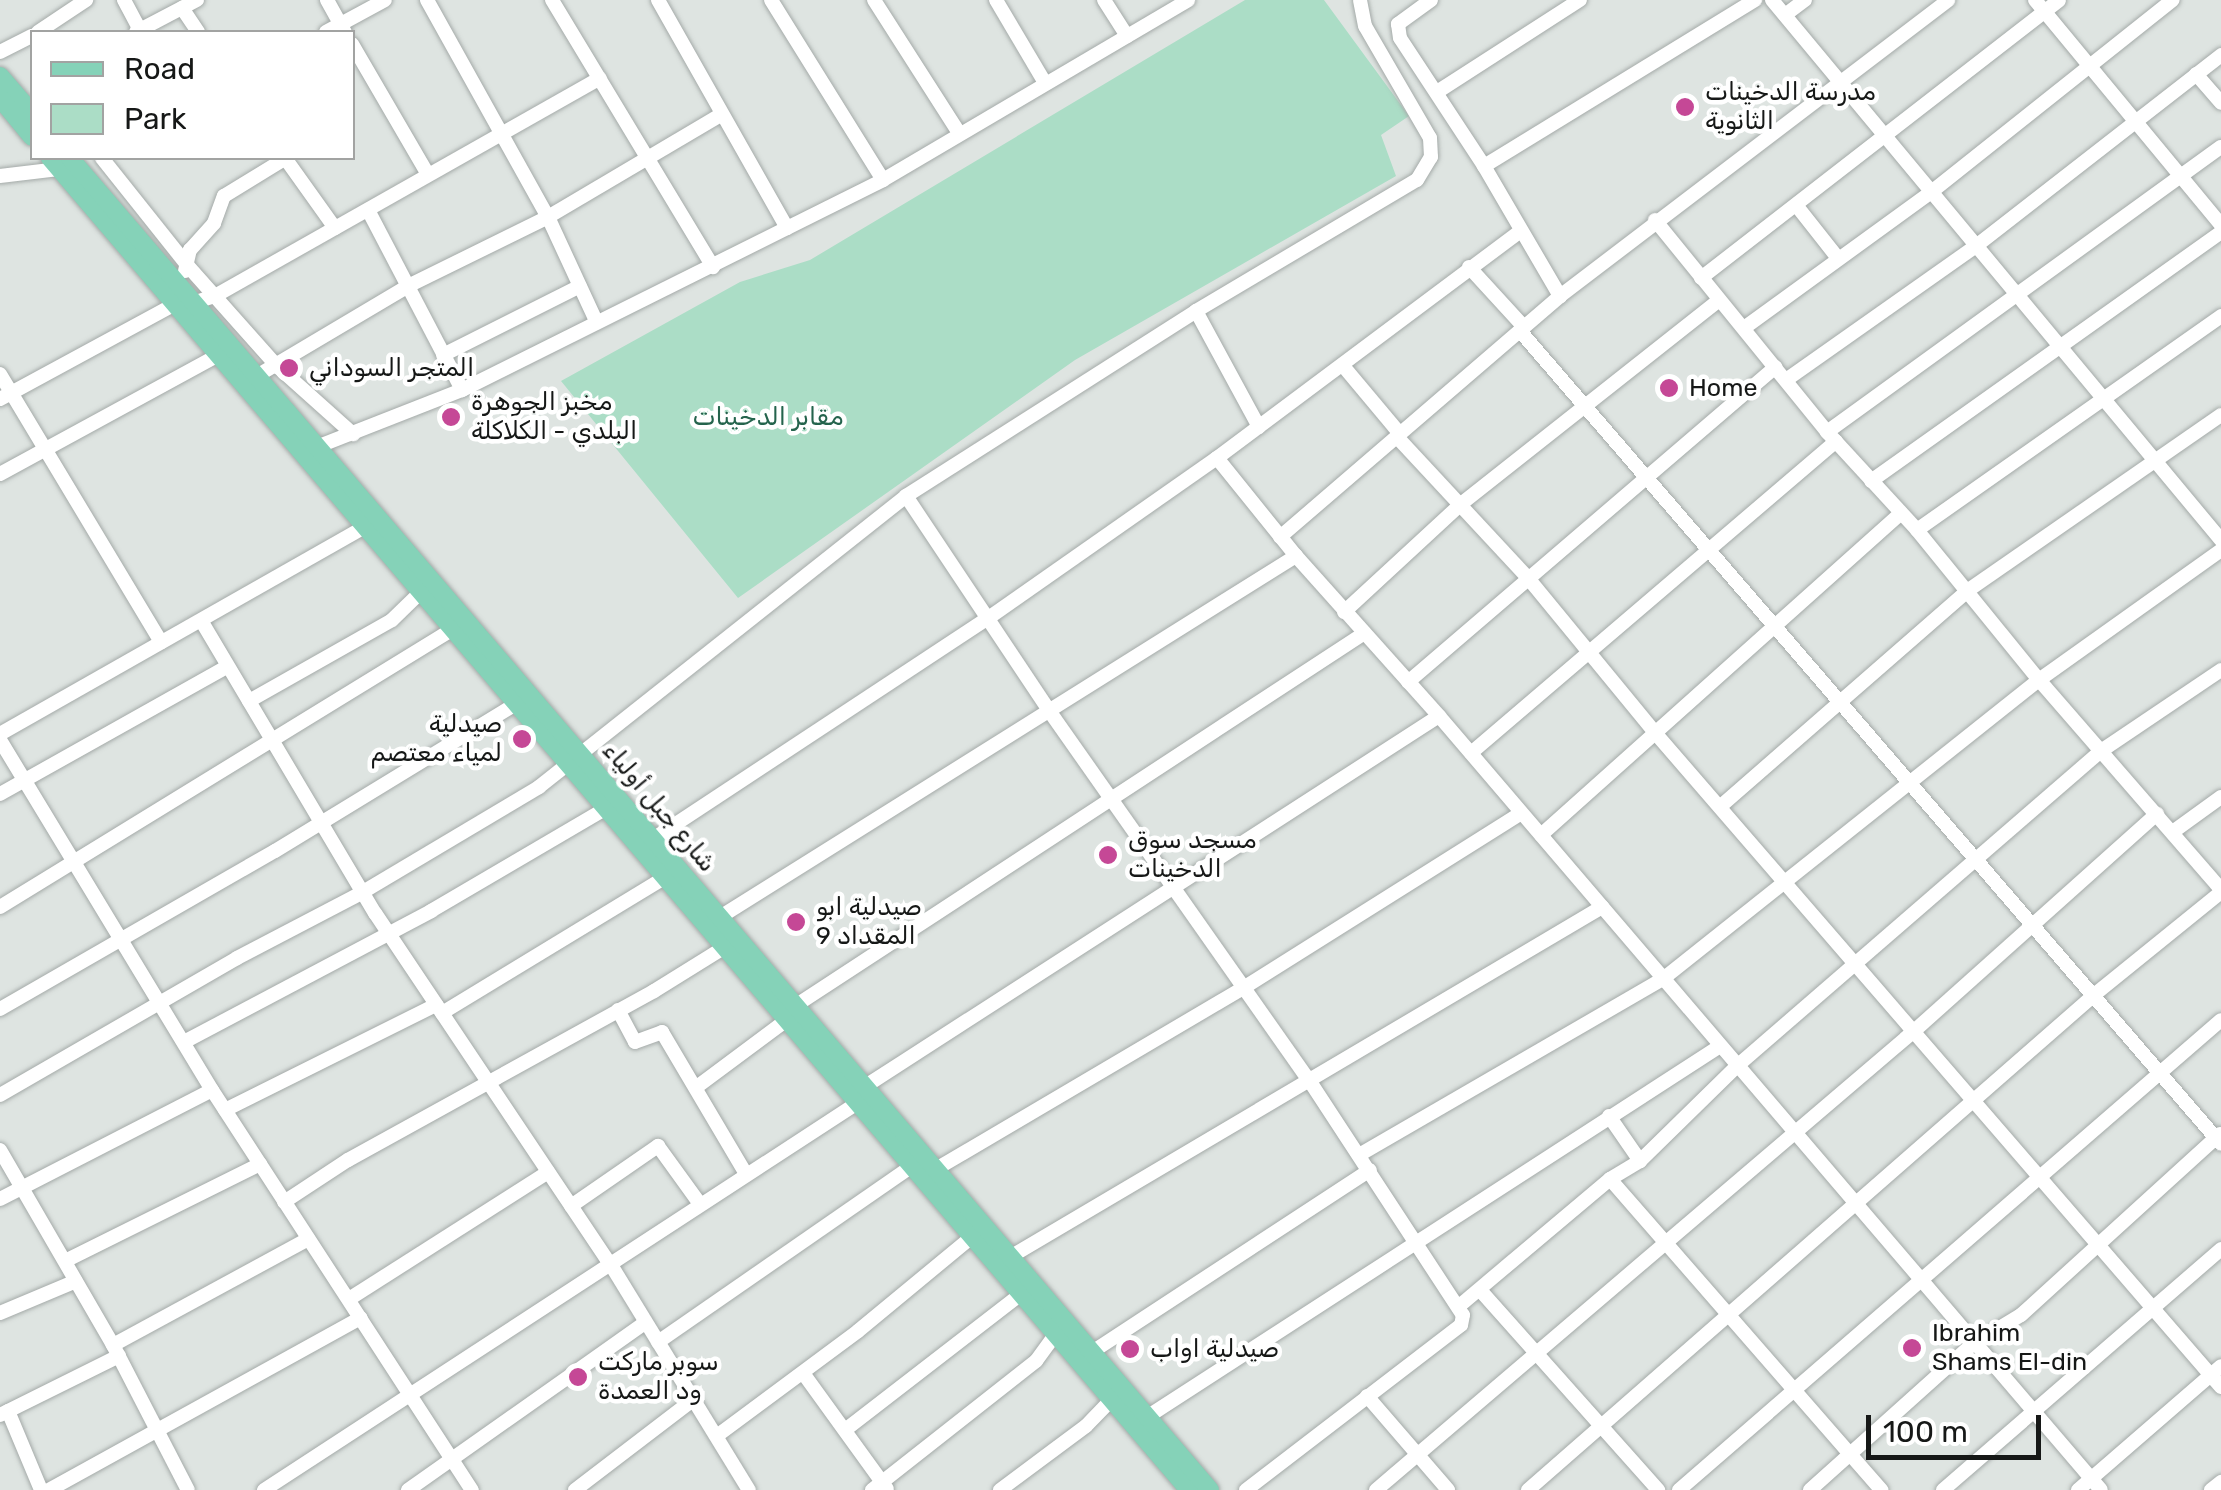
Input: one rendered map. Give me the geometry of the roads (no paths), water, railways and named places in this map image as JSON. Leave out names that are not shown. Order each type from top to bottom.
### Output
[{"type":"main road","points":[[0,76],[17,96],[30,132]]},
{"type":"main road","name":"شارع جبل أولياء","points":[[64,162],[170,275],[218,356],[308,450],[426,586],[572,757],[606,808],[666,878],[862,1095],[936,1169],[972,1236],[1189,1490]]},
{"type":"main road","name":"شارع جبل أولياء","points":[[64,162],[184,303],[255,377],[364,527],[426,586],[452,630],[516,704],[653,840],[720,918],[791,1013]]},
{"type":"main road","name":"شارع جبل أولياء","points":[[862,1095],[912,1166],[1010,1257],[1210,1490]]},
{"type":"street","points":[[41,30],[86,0]]},
{"type":"street","points":[[124,0],[138,30]]},
{"type":"street","points":[[140,30],[197,0]]},
{"type":"street","points":[[326,0],[343,28],[385,0]]},
{"type":"street","points":[[428,0],[504,133],[596,320]]},
{"type":"street","points":[[552,0],[712,267]]},
{"type":"street","points":[[658,0],[788,228]]},
{"type":"street","points":[[771,0],[884,180]]},
{"type":"street","points":[[874,0],[959,133]]},
{"type":"street","points":[[996,0],[1045,82]]},
{"type":"street","points":[[1104,0],[1127,36]]},
{"type":"street","points":[[308,450],[462,390],[884,180],[1188,0]]},
{"type":"street","points":[[1430,0],[1403,19],[1398,32],[1484,166],[1560,296]]},
{"type":"street","points":[[1437,92],[1580,0]]},
{"type":"street","points":[[1484,166],[1755,0]]},
{"type":"street","points":[[1772,0],[1837,83],[2221,540]]},
{"type":"street","points":[[1785,15],[1805,0]]},
{"type":"street","points":[[1280,537],[1560,296],[1948,0]]},
{"type":"street","points":[[1701,278],[1885,137],[2040,6],[2060,0]]},
{"type":"street","points":[[1744,328],[1930,193],[2173,0]]},
{"type":"street","points":[[0,1096],[161,1002],[363,892],[539,787],[572,757],[906,496],[1196,311],[1424,173],[1431,157],[1430,138],[1365,26],[1364,2]]},
{"type":"street","points":[[1871,481],[2221,228],[2040,6]]},
{"type":"street","points":[[182,8],[197,30]]},
{"type":"street","points":[[0,52],[30,37]]},
{"type":"street","points":[[355,49],[427,173]]},
{"type":"street","points":[[1786,380],[1976,246],[2221,56]]},
{"type":"street","points":[[2196,74],[2221,102]]},
{"type":"street","points":[[6,396],[184,303],[216,296],[600,78]]},
{"type":"street","points":[[255,377],[278,367],[296,349],[408,286],[548,217],[722,114]]},
{"type":"street","points":[[1470,753],[1591,654],[1831,436],[2016,295],[2221,147]]},
{"type":"street","points":[[104,160],[187,265],[278,367],[353,434]]},
{"type":"street","points":[[170,275],[185,271],[190,250],[214,223],[224,196],[282,160]]},
{"type":"street","points":[[286,160],[335,228]]},
{"type":"street","points":[[0,176],[64,162]]},
{"type":"street","points":[[1796,205],[1837,257]]},
{"type":"street","points":[[368,210],[462,390]]},
{"type":"street","points":[[1528,1490],[2094,995],[2221,890],[2174,831],[2039,680],[1917,530],[1831,436],[1655,220]]},
{"type":"street","points":[[653,840],[987,619],[1217,458],[1344,367],[1520,231]]},
{"type":"street","points":[[1469,267],[1582,406],[1711,548],[1773,625],[2219,1139],[2096,1244],[2016,1319],[1974,1344],[1810,1490]]},
{"type":"street","points":[[443,355],[580,286]]},
{"type":"street","points":[[1344,612],[1462,504],[1718,300]]},
{"type":"street","points":[[1196,311],[1259,426]]},
{"type":"street","points":[[1917,530],[2221,316]]},
{"type":"street","points":[[0,474],[218,356]]},
{"type":"street","points":[[1344,367],[1398,435],[1528,578],[1657,735],[1787,880],[2152,1309],[2216,1370],[2221,1387]]},
{"type":"street","points":[[1408,682],[1775,367]]},
{"type":"street","points":[[0,374],[6,396],[46,449],[161,642]]},
{"type":"street","points":[[1722,805],[1843,704],[1967,591],[2221,414]]},
{"type":"street","points":[[1217,458],[1296,556],[1439,716],[2096,1484]]},
{"type":"street","points":[[906,496],[1050,712],[1309,1080],[1463,1315],[1461,1325],[1246,1490]]},
{"type":"street","points":[[1541,836],[1901,513]]},
{"type":"street","points":[[364,527],[0,737],[212,1090],[472,1490]]},
{"type":"street","points":[[1359,1155],[1664,978],[2039,680],[2221,550]]},
{"type":"street","points":[[720,918],[1296,556]]},
{"type":"street","points":[[250,701],[392,620],[426,586]]},
{"type":"street","points":[[202,622],[389,934],[611,1265],[748,1490]]},
{"type":"street","points":[[0,907],[452,630]]},
{"type":"street","points":[[698,1086],[791,1013],[1363,634]]},
{"type":"street","points":[[0,794],[228,666]]},
{"type":"street","points":[[1458,1307],[1610,1179],[1640,1161],[1736,1067],[2101,750],[2221,670]]},
{"type":"street","points":[[0,1009],[323,822],[516,704]]},
{"type":"street","points":[[264,1490],[1439,716]]},
{"type":"street","points":[[2174,831],[2221,797]]},
{"type":"street","points":[[184,1042],[290,982],[389,934],[606,808]]},
{"type":"street","points":[[936,1169],[1245,986],[1522,813]]},
{"type":"street","points":[[1376,1490],[1914,1031],[2157,814]]},
{"type":"street","points":[[225,1110],[439,1009],[666,878]]},
{"type":"street","points":[[1010,1257],[1602,907]]},
{"type":"street","points":[[284,1202],[365,1150],[725,946]]},
{"type":"street","points":[[618,1010],[635,1042],[662,1032],[698,1086],[746,1174]]},
{"type":"street","points":[[1679,1490],[2221,1020]]},
{"type":"street","points":[[1147,1417],[1720,1046]]},
{"type":"street","points":[[0,1200],[212,1090]]},
{"type":"street","points":[[1609,1116],[1640,1161]]},
{"type":"street","points":[[571,1206],[658,1146],[700,1204]]},
{"type":"street","points":[[0,1150],[116,1351],[188,1490]]},
{"type":"street","points":[[65,1260],[260,1164]]},
{"type":"street","points":[[658,1342],[912,1166]]},
{"type":"street","points":[[1092,1352],[1370,1170]]},
{"type":"street","points":[[349,1300],[548,1172]]},
{"type":"street","points":[[1610,1179],[1881,1490]]},
{"type":"street","points":[[718,1435],[926,1278],[972,1236]]},
{"type":"street","points":[[41,1490],[4,1413],[308,1239]]},
{"type":"street","points":[[1943,1490],[2221,1249]]},
{"type":"street","points":[[0,1314],[76,1280]]},
{"type":"street","points":[[1480,1290],[1658,1490]]},
{"type":"street","points":[[844,1430],[1022,1294]]},
{"type":"street","points":[[49,1490],[361,1318]]},
{"type":"street","points":[[408,1490],[645,1323]]},
{"type":"street","points":[[803,1373],[881,1488],[1036,1360],[1056,1333]]},
{"type":"street","points":[[2078,1490],[2096,1484],[2216,1370]]},
{"type":"street","points":[[1367,1396],[1448,1490]]},
{"type":"street","points":[[579,1489],[694,1399]]},
{"type":"street","points":[[1000,1490],[1086,1426],[1112,1399]]},
{"type":"street","points":[[2212,1490],[2221,1482]]},
{"type":"place","name":"مدرسة الدخينات الثانوية","points":[[1685,107]]},
{"type":"place","name":"المتجر السوداني","points":[[289,368]]},
{"type":"place","name":"Home","points":[[1669,388]]},
{"type":"place","name":"مخبز الجوهرة البلدي - الكلاكلة","points":[[451,417]]},
{"type":"place","name":"صيدلية لمياء معتصم","points":[[522,739]]},
{"type":"place","name":"مسجد سوق الدخينات","points":[[1108,855]]},
{"type":"place","name":"صيدلية ابو المقداد 9","points":[[796,922]]},
{"type":"place","name":"Ibrahim Shams El-din","points":[[1912,1348]]},
{"type":"place","name":"صيدلية اواب","points":[[1130,1349]]},
{"type":"place","name":"سوبر ماركت ود العمدة","points":[[578,1377]]},
{"type":"park label","name":"مقابر الدخينات","points":[[768,417]]}]
